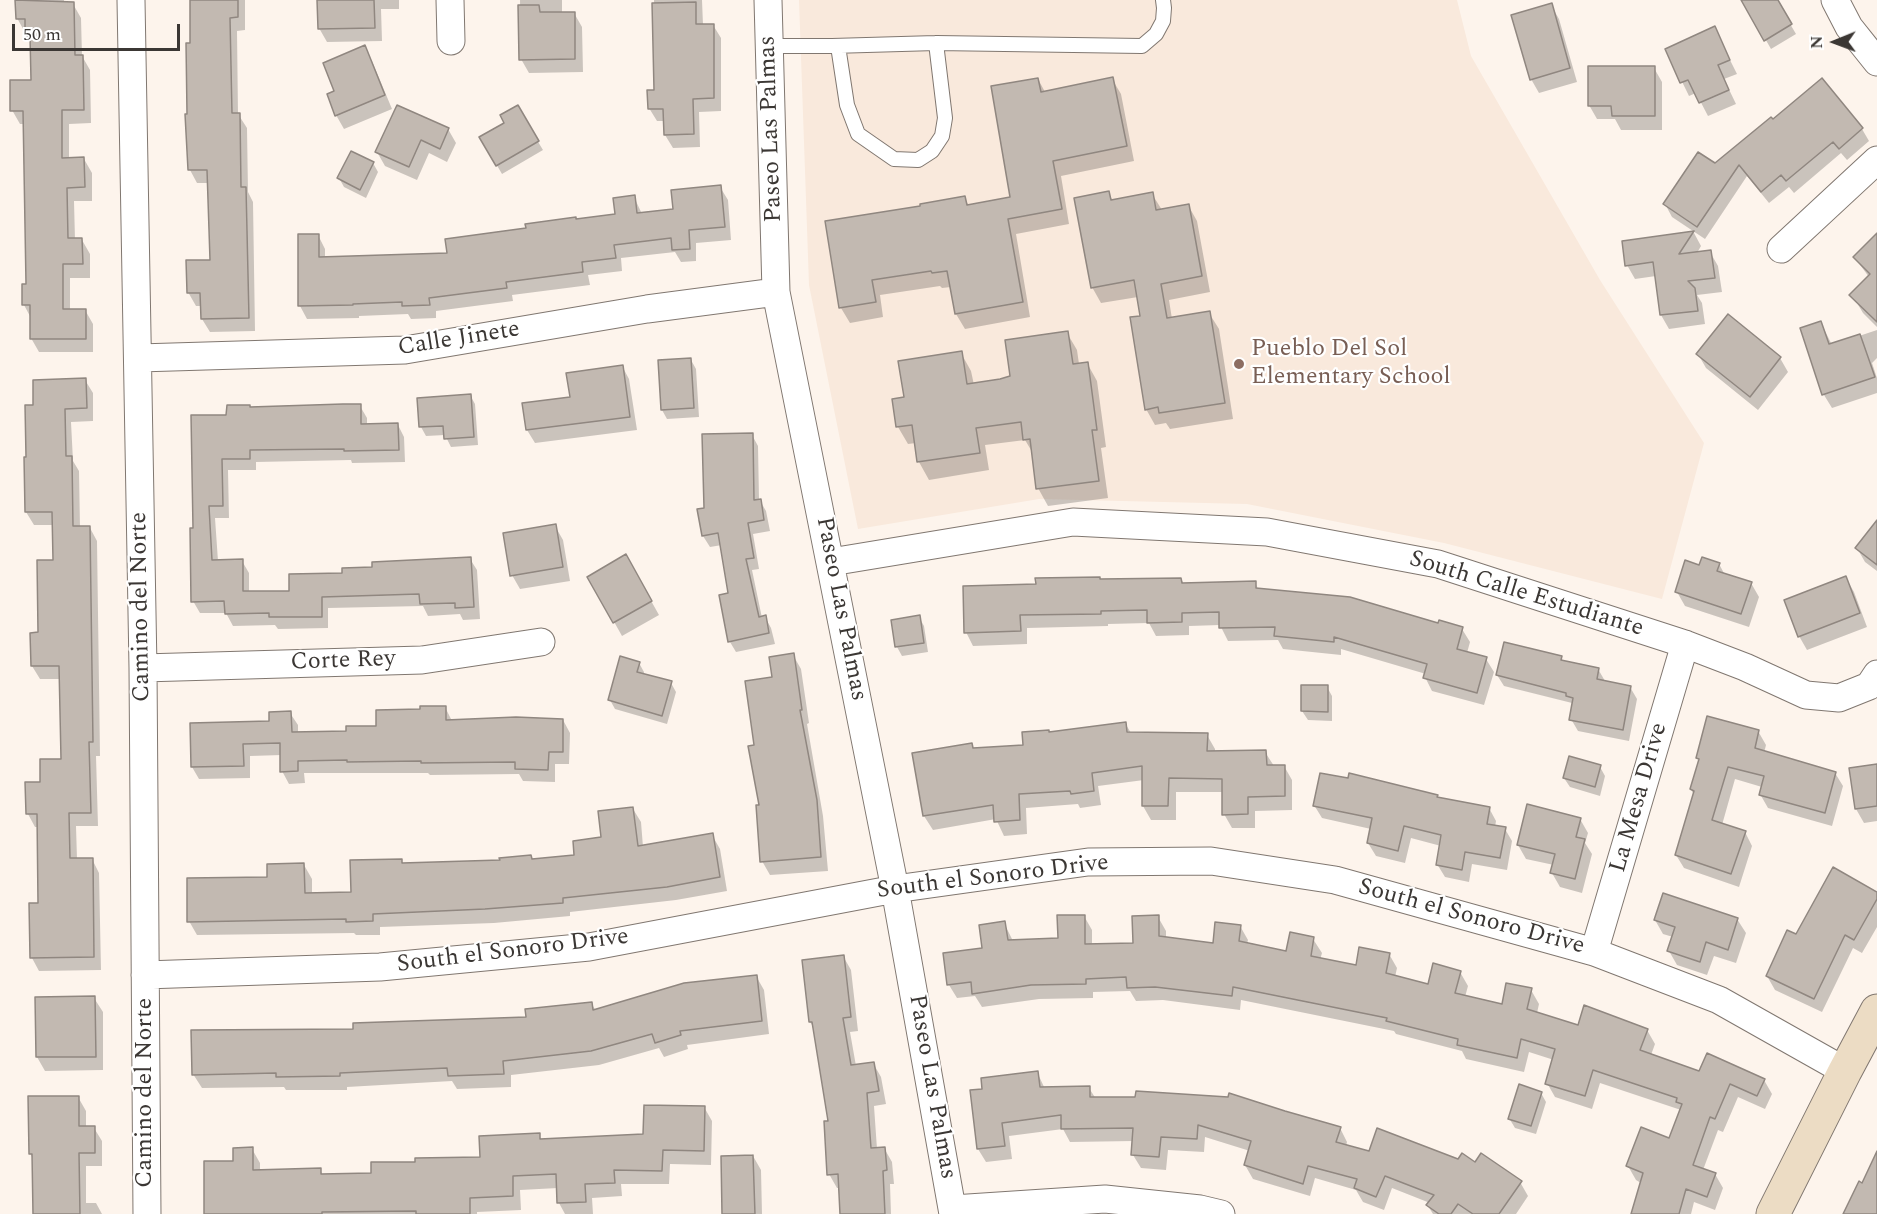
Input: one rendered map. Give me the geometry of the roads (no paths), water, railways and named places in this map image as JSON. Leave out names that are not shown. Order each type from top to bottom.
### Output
[{"type":"street","name":"Camino del Norte","points":[[131,0],[139,358],[147,1214]]},
{"type":"street","points":[[450,0],[452,41]]},
{"type":"street","name":"Paseo Las Palmas","points":[[768,0],[776,292],[895,889],[953,1212]]},
{"type":"street","points":[[1835,0],[1849,27],[1877,62]]},
{"type":"street","points":[[1781,249],[1877,160]]},
{"type":"street","name":"Calle Jinete","points":[[139,358],[405,350],[647,309],[776,292]]},
{"type":"street","name":"South Calle Estudiante","points":[[831,562],[1073,522],[1267,532],[1438,564],[1686,644],[1745,667],[1806,695],[1839,698],[1869,686],[1877,674]]},
{"type":"street","name":"Corte Rey","points":[[143,668],[422,660],[541,642]]},
{"type":"street","name":"La Mesa Drive","points":[[1594,952],[1686,644]]},
{"type":"street","name":"South el Sonoro Drive","points":[[145,975],[380,967],[589,947],[895,889],[1088,862],[1211,861],[1335,880],[1594,952],[1719,1000],[1845,1071]]},
{"type":"street","points":[[1773,1214],[1877,1011]]},
{"type":"street","points":[[953,1212],[1105,1199],[1200,1209],[1221,1214]]},
{"type":"lane","points":[[770,46],[936,43],[1142,46],[1156,34],[1163,21],[1163,0]]},
{"type":"lane","points":[[838,46],[848,105],[858,134],[894,159],[918,160],[932,151],[942,136],[945,118],[936,43]]},
{"type":"place","name":"Pueblo Del Sol Elementary School","points":[[1239,364]]}]
